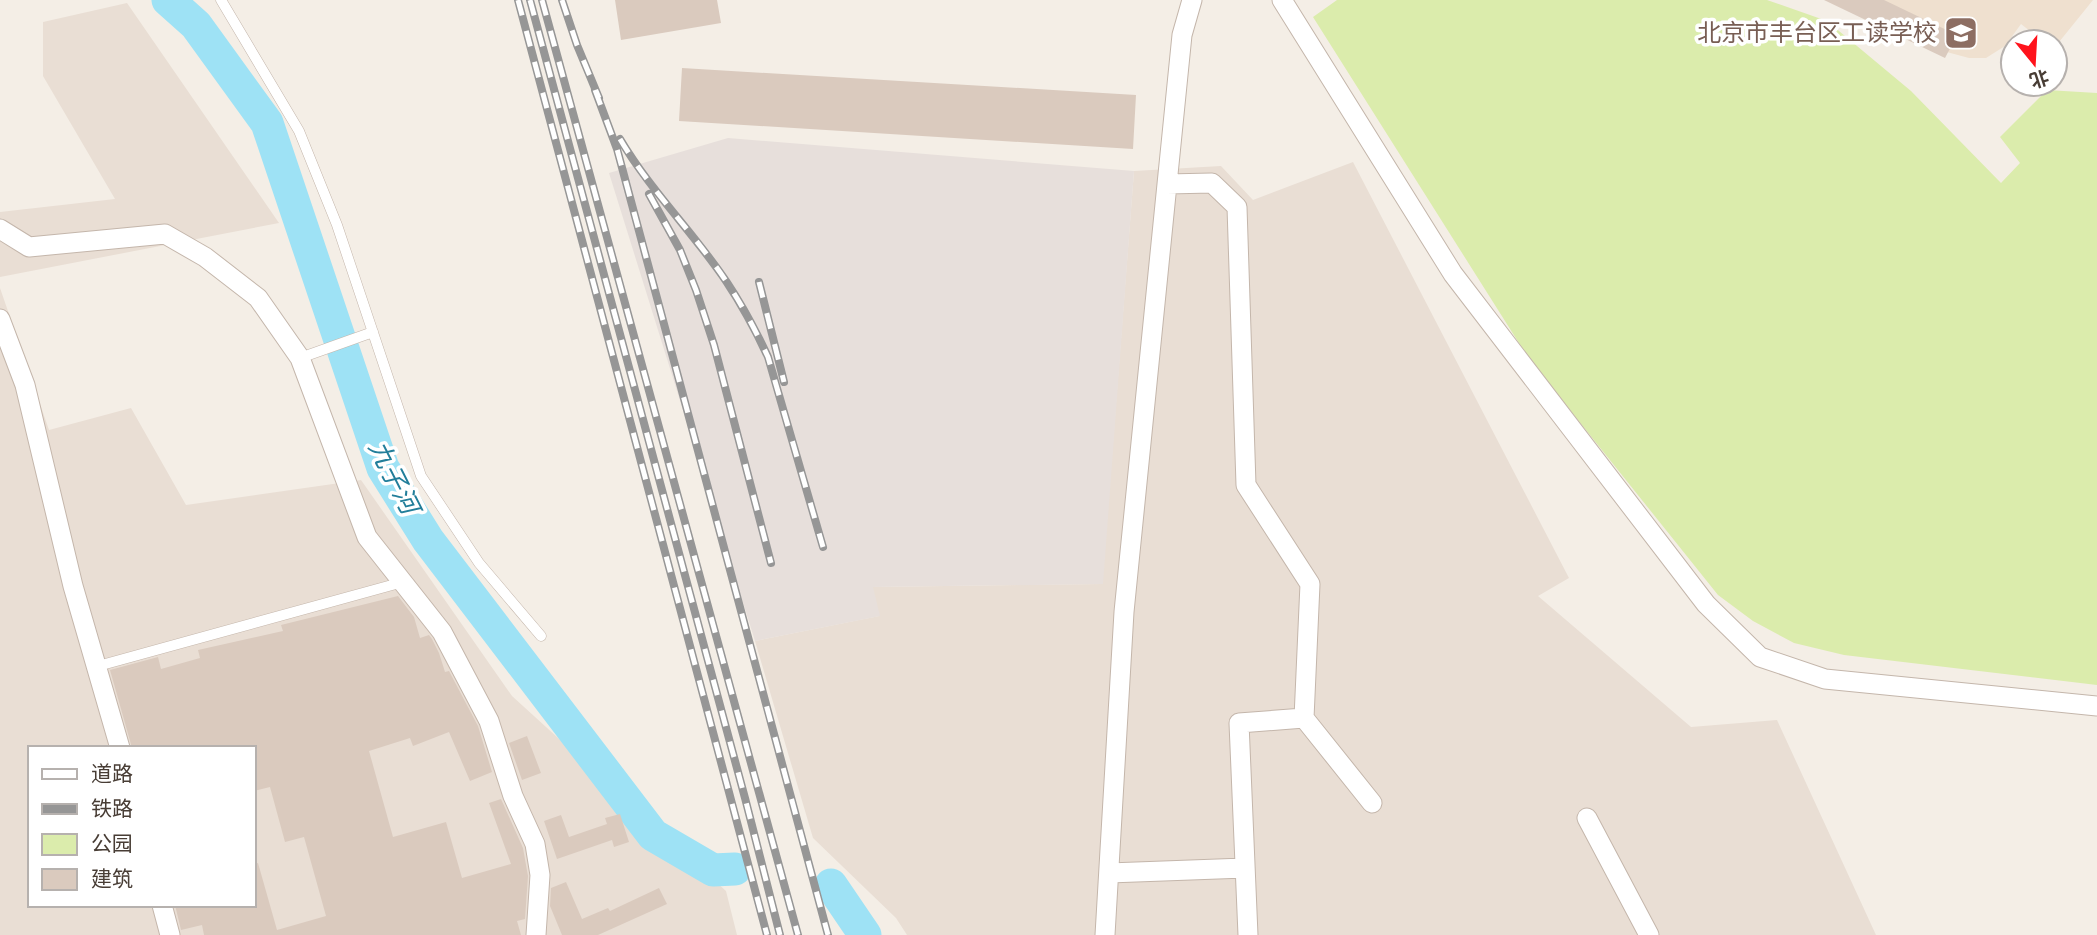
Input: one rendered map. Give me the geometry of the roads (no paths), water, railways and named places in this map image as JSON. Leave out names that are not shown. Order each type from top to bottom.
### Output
[{"type":"street","points":[[1105,935],[1124,612],[1182,35],[1192,0]]},
{"type":"street","points":[[1282,0],[1453,274],[1706,604],[1760,657],[1825,679],[2097,706]]},
{"type":"street","points":[[1167,184],[1212,183],[1237,207],[1246,485],[1310,584],[1304,718],[1372,803]]},
{"type":"street","points":[[0,229],[29,247],[165,234],[205,257],[258,298],[300,358],[367,537],[442,632],[489,721],[513,796],[535,844],[540,875],[536,935]]},
{"type":"street","points":[[0,319],[25,386],[73,586],[119,746]]},
{"type":"street","points":[[1248,935],[1239,723],[1304,718]]},
{"type":"street","points":[[1587,818],[1649,935]]},
{"type":"street","points":[[1109,873],[1245,868]]},
{"type":"street","points":[[163,907],[170,935]]},
{"type":"lane","points":[[221,0],[299,131],[337,225],[421,476],[479,564],[541,636]]},
{"type":"lane","points":[[300,358],[373,332]]},
{"type":"lane","points":[[98,666],[402,582]]},
{"type":"waterway","name":"九子河","points":[[168,0],[196,25],[267,123],[383,468],[428,540],[653,835],[713,870],[735,869]]},
{"type":"waterway","name":"九子河","points":[[831,885],[865,935]]},
{"type":"railway","points":[[518,0],[767,935]]},
{"type":"railway","points":[[530,0],[780,935]]},
{"type":"railway","points":[[542,0],[798,935]]},
{"type":"railway","points":[[562,0],[599,98]]},
{"type":"railway","points":[[595,90],[617,149],[828,935]]},
{"type":"railway","points":[[620,139],[726,281],[759,338],[768,357],[823,547]]},
{"type":"railway","points":[[649,194],[680,250],[696,290],[714,345],[771,563]]},
{"type":"railway","points":[[759,282],[784,382]]},
{"type":"place","name":"北京市丰台区工读学校","points":[[1961,33]]}]
